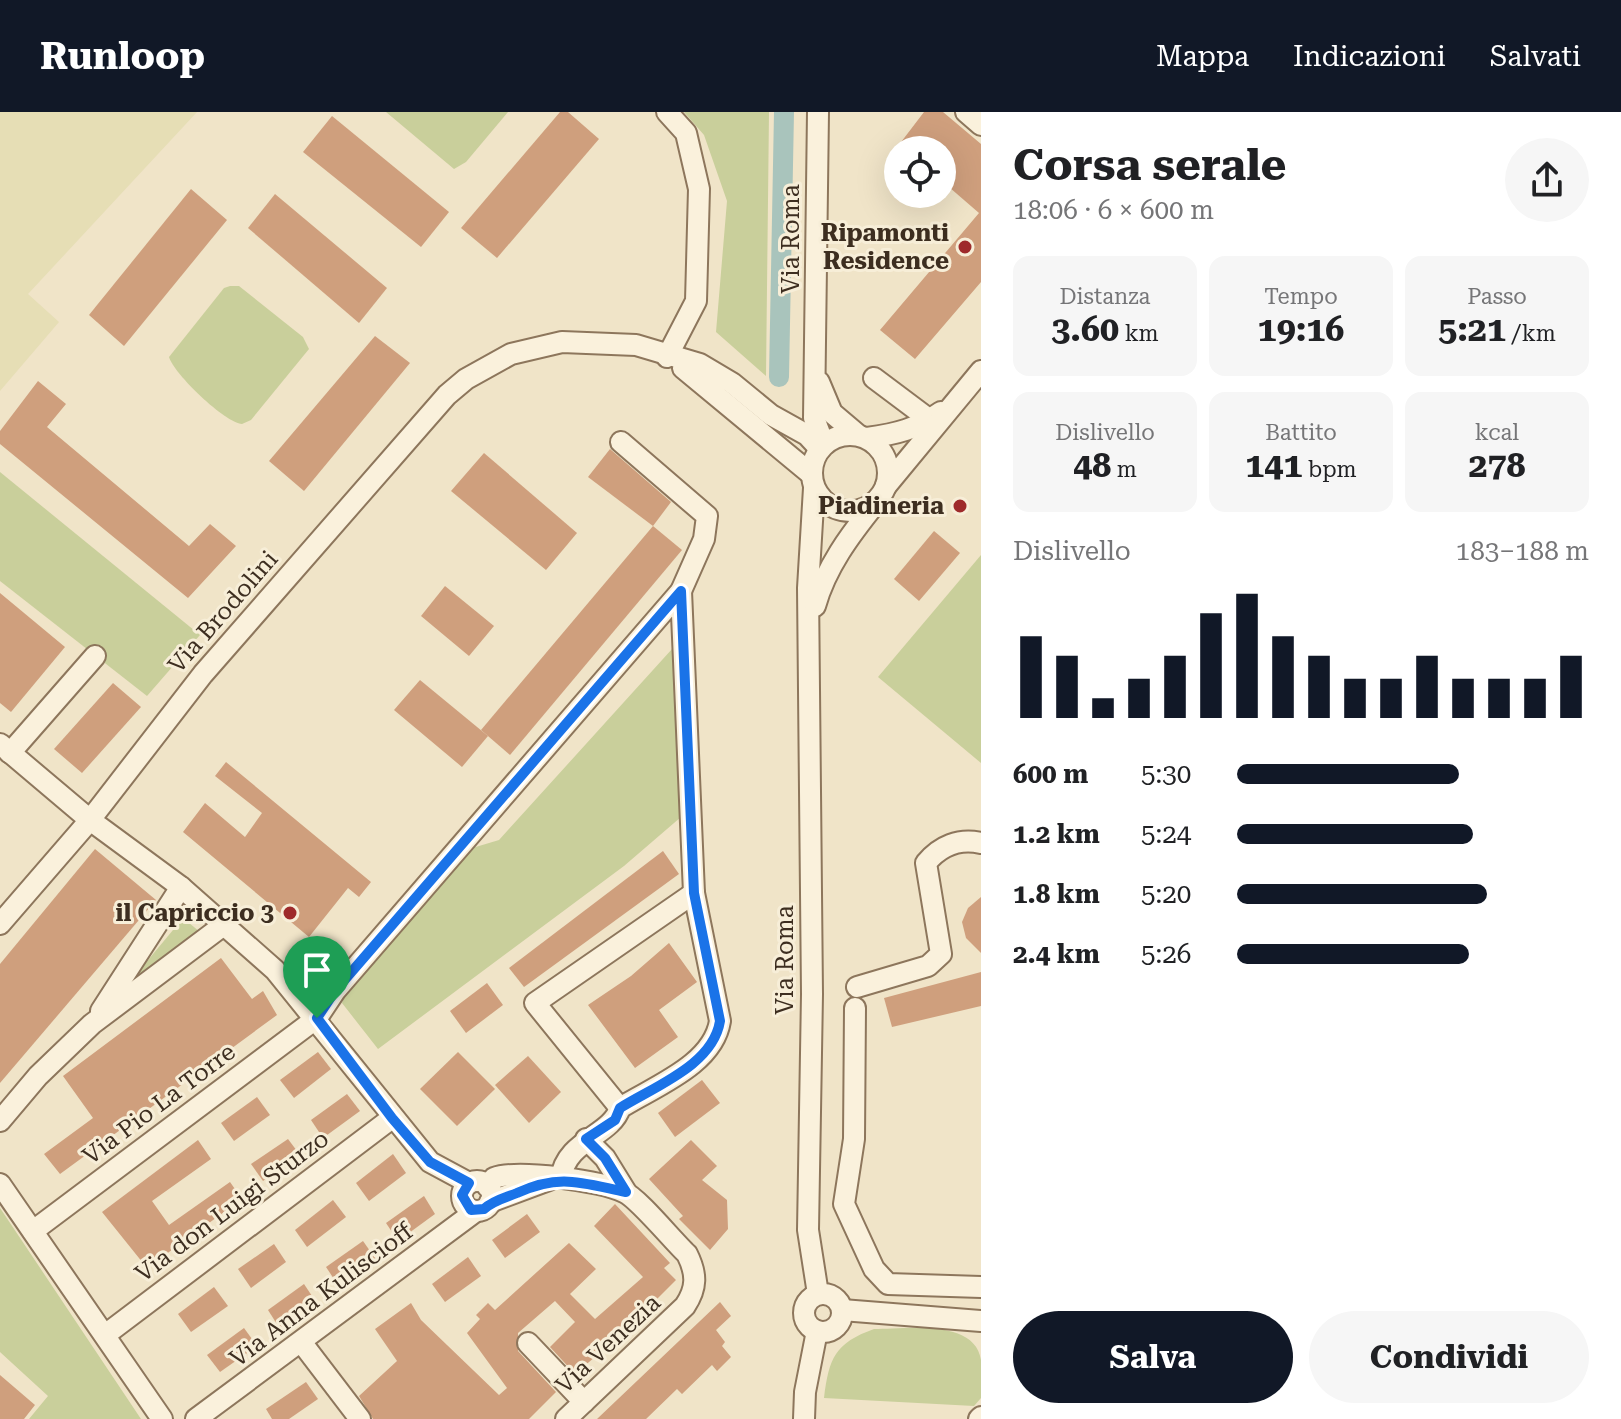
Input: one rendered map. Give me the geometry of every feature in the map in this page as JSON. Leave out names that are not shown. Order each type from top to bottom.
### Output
[{"type":"street","points":[[667,112],[686,133],[699,189],[696,301],[667,357]]},
{"type":"street","name":"Via Roma","points":[[818,112],[814,418],[822,446]]},
{"type":"street","points":[[966,112],[981,125]]},
{"type":"street","name":"Via Brodolini","points":[[0,924],[90,820],[203,674],[447,395],[466,379],[511,354],[562,342],[636,345],[667,357],[700,364],[732,383],[771,415],[822,446]]},
{"type":"street","name":"Via Brodolini","points":[[667,357],[704,382],[813,481]]},
{"type":"street","name":"Via Roma","points":[[816,366],[821,395],[832,413],[862,436]]},
{"type":"street","points":[[862,436],[883,453],[888,464],[882,492],[866,508],[851,511],[836,509],[823,501],[813,481],[822,446],[846,434],[900,434],[930,420],[956,401],[981,371]]},
{"type":"street","points":[[874,378],[930,420]]},
{"type":"street","name":"Via Roma","points":[[810,626],[820,588],[847,539],[956,401]]},
{"type":"street","points":[[317,1018],[335,991],[681,591],[704,539],[707,516],[621,442]]},
{"type":"street","name":"Via Roma","points":[[813,481],[809,529],[808,1230],[818,1294]]},
{"type":"street","points":[[626,1192],[561,1178],[568,1159],[586,1139],[615,1120],[620,1108],[706,1054],[717,1037],[720,1021],[694,893],[681,591]]},
{"type":"street","points":[[95,656],[5,748],[90,820],[181,887],[275,970],[317,1018],[392,1118],[430,1162],[481,1196]]},
{"type":"street","points":[[857,987],[928,966],[941,954],[926,863],[938,849],[967,840],[981,843]]},
{"type":"street","points":[[92,1024],[181,887]]},
{"type":"street","points":[[620,1108],[535,1003],[694,893]]},
{"type":"street","points":[[0,1121],[38,1076],[92,1024],[225,924]]},
{"type":"street","points":[[855,1008],[854,1139],[844,1204],[859,1240],[874,1269],[888,1284],[981,1287]]},
{"type":"street","name":"Via Pio La Torre","points":[[33,1231],[317,1018]]},
{"type":"street","name":"Via don Luigi Sturzo","points":[[105,1335],[392,1118]]},
{"type":"street","name":"Via Venezia","points":[[566,1419],[685,1306],[693,1293],[695,1280],[687,1254],[626,1192],[605,1158],[586,1139]]},
{"type":"street","name":"Via Anna Kuliscioff","points":[[196,1419],[302,1343],[481,1196],[561,1178]]},
{"type":"street","points":[[0,1184],[162,1419]]},
{"type":"street","points":[[818,1294],[836,1298],[842,1310],[835,1328],[817,1331],[807,1324],[804,1313],[808,1301],[818,1294]]},
{"type":"street","points":[[842,1310],[981,1321]]},
{"type":"street","points":[[804,1419],[805,1392],[817,1331]]},
{"type":"street","points":[[302,1343],[360,1419]]},
{"type":"street","points":[[528,1343],[584,1402]]},
{"type":"shaded area","points":[[0,112],[197,112],[28,294],[59,322],[0,391]]},
{"type":"green space","points":[[386,112],[508,112],[466,162],[454,169]]},
{"type":"green space","points":[[684,112],[769,112],[766,376],[716,332],[727,201],[704,135]]},
{"type":"green space","points":[[239,286],[303,337],[309,349],[251,420],[242,424],[224,416],[201,396],[169,357],[224,288]]},
{"type":"green space","points":[[0,472],[200,635],[147,696],[0,581]]},
{"type":"green space","points":[[981,555],[981,763],[878,677]]},
{"type":"green space","points":[[672,649],[681,817],[624,866],[378,1049],[342,1003],[347,990],[469,849],[499,840]]},
{"type":"green space","points":[[183,918],[200,932],[119,995]]},
{"type":"green space","points":[[0,1208],[141,1419],[29,1419],[48,1396],[0,1352]]},
{"type":"green space","points":[[874,1329],[936,1329],[966,1337],[976,1347],[981,1360],[981,1398],[974,1406],[824,1398],[828,1372],[836,1354],[850,1340]]},
{"type":"building","points":[[560,112],[568,112],[599,139],[497,258],[461,228]]},
{"type":"building","name":"Ripamonti Residence","points":[[924,112],[943,112],[981,144],[981,282],[915,359],[880,330],[979,213],[956,193],[956,136],[906,136]]},
{"type":"building","points":[[332,116],[449,212],[421,247],[303,152]]},
{"type":"building","points":[[191,189],[227,220],[124,346],[89,315]]},
{"type":"building","points":[[275,194],[387,288],[359,323],[248,228]]},
{"type":"building","points":[[375,336],[410,363],[304,491],[269,461]]},
{"type":"building","points":[[38,381],[66,404],[47,427],[189,546],[210,524],[236,546],[188,598],[0,444],[0,431]]},
{"type":"building","points":[[610,449],[671,502],[653,526],[588,477]]},
{"type":"building","points":[[484,453],[577,533],[546,570],[451,491]]},
{"type":"building","points":[[653,526],[682,550],[510,755],[481,730]]},
{"type":"building","points":[[934,531],[960,553],[919,601],[894,579]]},
{"type":"building","points":[[445,586],[494,626],[469,656],[421,616]]},
{"type":"building","points":[[0,593],[65,647],[11,712],[0,703]]},
{"type":"building","points":[[420,680],[488,736],[462,767],[394,710]]},
{"type":"building","points":[[113,683],[141,707],[82,773],[54,749]]},
{"type":"building","points":[[226,762],[371,882],[359,897],[348,888],[309,937],[183,832],[205,803],[245,837],[262,813],[215,776]]},
{"type":"building","points":[[95,849],[156,900],[0,1083],[0,964]]},
{"type":"building","points":[[663,851],[679,874],[524,987],[509,968]]},
{"type":"building","points":[[981,897],[981,953],[966,938],[962,922],[968,908]]},
{"type":"building","points":[[669,943],[697,982],[659,1010],[678,1037],[635,1068],[588,1005],[631,976]]},
{"type":"building","points":[[221,958],[252,999],[263,991],[277,1015],[60,1174],[44,1154],[93,1118],[63,1076]]},
{"type":"building","points":[[981,972],[981,1006],[892,1027],[884,998]]},
{"type":"building","points":[[487,983],[503,1005],[466,1033],[450,1011]]},
{"type":"building","points":[[318,1052],[331,1069],[294,1098],[280,1080]]},
{"type":"building","points":[[458,1052],[495,1089],[457,1126],[420,1089]]},
{"type":"building","points":[[528,1056],[561,1092],[529,1123],[495,1085]]},
{"type":"building","points":[[702,1080],[720,1103],[675,1137],[658,1113]]},
{"type":"building","points":[[347,1094],[360,1111],[323,1138],[311,1120]]},
{"type":"building","points":[[257,1097],[270,1115],[234,1141],[221,1123]]},
{"type":"building","points":[[288,1139],[300,1155],[263,1181],[251,1164]]},
{"type":"building","points":[[198,1140],[211,1159],[152,1201],[169,1225],[230,1182],[242,1199],[147,1268],[102,1212]]},
{"type":"building","points":[[691,1140],[717,1166],[702,1180],[727,1200],[728,1229],[710,1250],[679,1219],[683,1216],[649,1179]]},
{"type":"building","points":[[393,1154],[406,1173],[369,1201],[356,1183]]},
{"type":"building","points":[[424,1196],[435,1214],[398,1241],[386,1223]]},
{"type":"building","points":[[333,1200],[346,1217],[307,1247],[295,1230]]},
{"type":"building","points":[[615,1204],[670,1263],[664,1268],[676,1280],[623,1333],[575,1374],[550,1347],[575,1322],[555,1301],[518,1333],[518,1351],[556,1392],[529,1419],[373,1419],[359,1396],[397,1361],[375,1329],[411,1303],[421,1320],[499,1395],[507,1388],[467,1333],[480,1319],[476,1315],[488,1303],[495,1310],[569,1243],[596,1269],[570,1294],[595,1319],[643,1277],[594,1226]]},
{"type":"building","points":[[527,1214],[540,1232],[505,1258],[492,1240]]},
{"type":"building","points":[[363,1241],[375,1258],[338,1285],[326,1267]]},
{"type":"building","points":[[274,1244],[286,1262],[251,1288],[238,1269]]},
{"type":"building","points":[[468,1257],[481,1276],[445,1302],[432,1284]]},
{"type":"building","points":[[304,1284],[316,1302],[280,1329],[268,1310]]},
{"type":"building","points":[[214,1287],[228,1306],[191,1332],[178,1314]]},
{"type":"building","points":[[720,1302],[731,1316],[716,1330],[725,1342],[722,1346],[731,1357],[717,1371],[712,1365],[682,1394],[677,1389],[646,1419],[597,1419]]},
{"type":"building","points":[[244,1328],[257,1346],[220,1372],[207,1355]]},
{"type":"building","points":[[0,1375],[35,1405],[24,1419],[0,1419]]},
{"type":"building","points":[[306,1382],[318,1399],[289,1419],[272,1419],[266,1409]]},
{"type":"waterway","points":[[779,377],[784,112]]},
{"type":"place","name":"Ripamonti Residence","points":[[965,247]]},
{"type":"place","name":"Piadineria","points":[[960,506]]},
{"type":"place","name":"il Capriccio 3","points":[[290,913]]},
{"type":"route","points":[[681,591],[694,893],[720,1021],[717,1037],[706,1054],[620,1108],[615,1120],[586,1139],[605,1158],[626,1192],[561,1178],[536,1183],[490,1202],[484,1209],[471,1210],[462,1199],[463,1190],[469,1183],[430,1162],[392,1118],[317,1018],[335,991],[681,591]]}]
